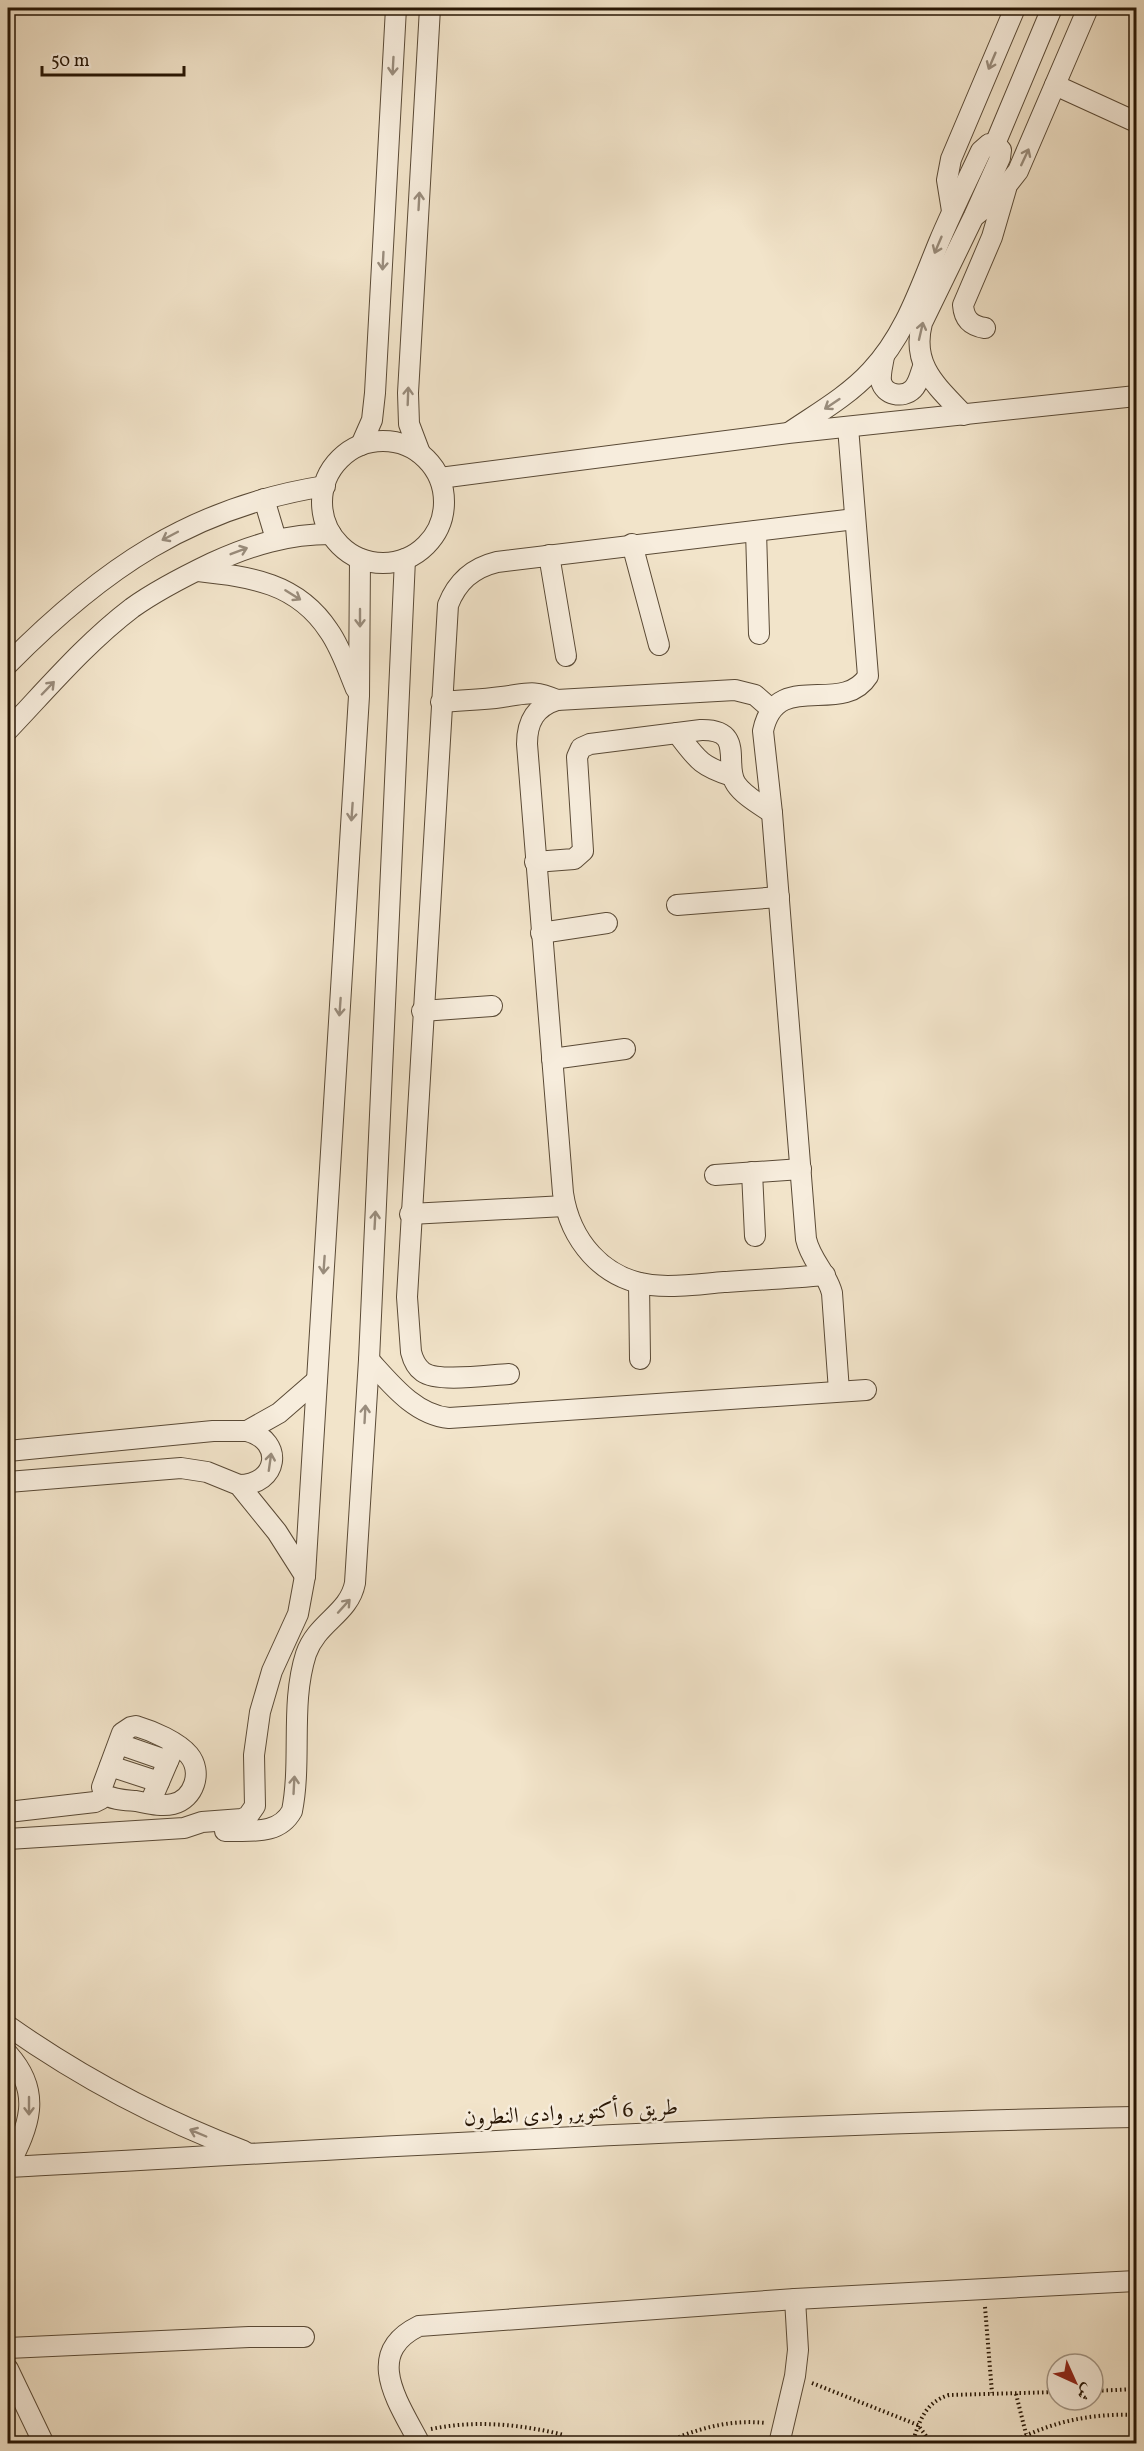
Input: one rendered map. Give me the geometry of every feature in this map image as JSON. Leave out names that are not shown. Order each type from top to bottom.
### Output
[{"type":"street","points":[[362,445],[372,420],[375,393],[396,8]]},
{"type":"street","points":[[420,453],[409,424],[408,401],[430,8]]},
{"type":"street","points":[[952,211],[947,180],[951,159],[1015,8]]},
{"type":"street","points":[[995,144],[1052,8]]},
{"type":"street","points":[[985,328],[971,323],[964,312],[963,305],[992,237],[1007,187],[1026,154],[1088,8]]},
{"type":"street","points":[[1055,84],[1137,122]]},
{"type":"street","points":[[788,433],[851,391],[884,356],[906,321],[952,211],[981,151],[989,144],[995,144],[999,146],[1001,154],[922,323],[918,345],[923,367],[964,415]]},
{"type":"street","points":[[974,216],[1007,187]]},
{"type":"street","points":[[884,356],[881,381],[884,387],[894,394],[900,395],[911,391],[923,367]]},
{"type":"street","points":[[440,478],[788,433],[1137,396]]},
{"type":"street","points":[[839,1391],[832,1293],[825,1275],[813,1260],[809,1250],[763,731],[765,719],[771,709],[781,701],[792,696],[847,693],[863,684],[868,676],[848,427]]},
{"type":"street","points":[[381,441],[392,442],[420,453],[435,468],[440,478],[445,502],[440,525],[432,539],[420,551],[396,562],[378,563],[360,559],[344,549],[331,534],[323,511],[325,486],[329,475],[342,457],[362,445],[381,441]]},
{"type":"street","points":[[8,664],[64,609],[105,576],[151,546],[211,517],[264,499],[325,486]]},
{"type":"street","points":[[264,499],[276,539]]},
{"type":"street","points":[[509,1374],[438,1378],[417,1367],[411,1352],[407,1298],[410,1214],[447,605],[460,582],[470,573],[488,564],[632,544],[855,519]]},
{"type":"street","points":[[756,531],[759,634]]},
{"type":"street","points":[[8,730],[112,624],[154,594],[235,552],[276,539],[308,534],[331,534]]},
{"type":"street","points":[[632,544],[659,645]]},
{"type":"street","points":[[549,555],[566,656]]},
{"type":"street","points":[[8,1839],[184,1828],[202,1822],[242,1819],[248,1816],[255,1806],[254,1755],[260,1712],[272,1671],[298,1614],[305,1576],[359,696],[360,559]]},
{"type":"street","points":[[184,1828],[203,1832],[268,1830],[280,1826],[287,1820],[294,1803],[302,1670],[314,1636],[350,1601],[355,1583],[369,1360],[405,559]]},
{"type":"street","points":[[197,571],[255,579],[273,584],[305,603],[330,631],[359,696]]},
{"type":"street","points":[[771,709],[755,695],[735,690],[557,700],[538,709],[528,726],[527,744],[535,862],[565,1206],[579,1240],[595,1259],[616,1274],[639,1283],[662,1286],[825,1275]]},
{"type":"street","points":[[441,702],[505,697],[525,692],[547,695],[557,700]]},
{"type":"street","points":[[505,697],[518,710],[528,726]]},
{"type":"street","points":[[535,862],[574,859],[583,851],[576,761],[581,748],[590,744],[708,730],[720,734],[730,746],[733,754],[732,776],[740,789],[772,813]]},
{"type":"street","points":[[677,733],[707,767],[732,776]]},
{"type":"street","points":[[677,905],[779,897]]},
{"type":"street","points":[[541,933],[607,923]]},
{"type":"street","points":[[422,1011],[492,1006]]},
{"type":"street","points":[[552,1059],[625,1049]]},
{"type":"street","points":[[715,1175],[801,1169]]},
{"type":"street","points":[[752,1172],[755,1236]]},
{"type":"street","points":[[410,1214],[565,1206]]},
{"type":"street","points":[[639,1283],[640,1359]]},
{"type":"street","points":[[369,1360],[426,1413],[449,1418],[866,1390]]},
{"type":"street","points":[[247,1431],[279,1413],[317,1380]]},
{"type":"street","points":[[8,1451],[213,1431],[247,1431],[258,1434],[266,1441],[271,1451],[272,1462],[268,1472],[260,1480],[250,1485],[239,1485],[207,1472],[182,1468],[8,1482]]},
{"type":"street","points":[[239,1485],[277,1532],[305,1576]]},
{"type":"street","points":[[298,1614],[326,1623]]},
{"type":"street","points":[[118,1744],[171,1753],[190,1756],[194,1764],[196,1772],[192,1789],[187,1796],[172,1804],[110,1798],[104,1794],[102,1787],[118,1744]]},
{"type":"street","points":[[150,1803],[171,1753]]},
{"type":"street","points":[[110,1766],[159,1782]]},
{"type":"street","points":[[8,1811],[95,1802],[104,1794]]},
{"type":"street","points":[[255,1806],[280,1826]]},
{"type":"street","points":[[8,1811],[28,1838]]},
{"type":"street","points":[[8,2026],[63,2064],[116,2094],[179,2124],[252,2154]]},
{"type":"street","points":[[8,2054],[20,2070],[28,2087],[30,2107],[28,2125],[8,2167]]},
{"type":"street","name":"طريق 6 أكتوبر, وادى النطرون","points":[[8,2167],[991,2119],[1137,2117]]},
{"type":"street","points":[[417,2438],[391,2387],[388,2367],[390,2354],[397,2342],[407,2332],[419,2326],[795,2299],[1137,2281]]},
{"type":"street","points":[[780,2436],[795,2376],[798,2350],[795,2299]]},
{"type":"street","points":[[8,2348],[249,2337],[304,2337]]},
{"type":"street","points":[[8,2369],[44,2444]]},
{"type":"path","points":[[983,2289],[992,2393]]},
{"type":"path","points":[[795,2376],[918,2425],[932,2444]]},
{"type":"path","points":[[1105,2390],[1137,2389]]},
{"type":"path","points":[[912,2444],[925,2410],[938,2398],[949,2395],[1045,2393]]},
{"type":"path","points":[[1017,2394],[1026,2434]]},
{"type":"path","points":[[1009,2444],[1026,2434],[1053,2424],[1081,2418],[1137,2415]]},
{"type":"path","points":[[662,2444],[696,2430],[739,2421],[765,2423],[780,2436]]},
{"type":"path","points":[[417,2438],[440,2427],[489,2424],[539,2429],[564,2435]]}]
